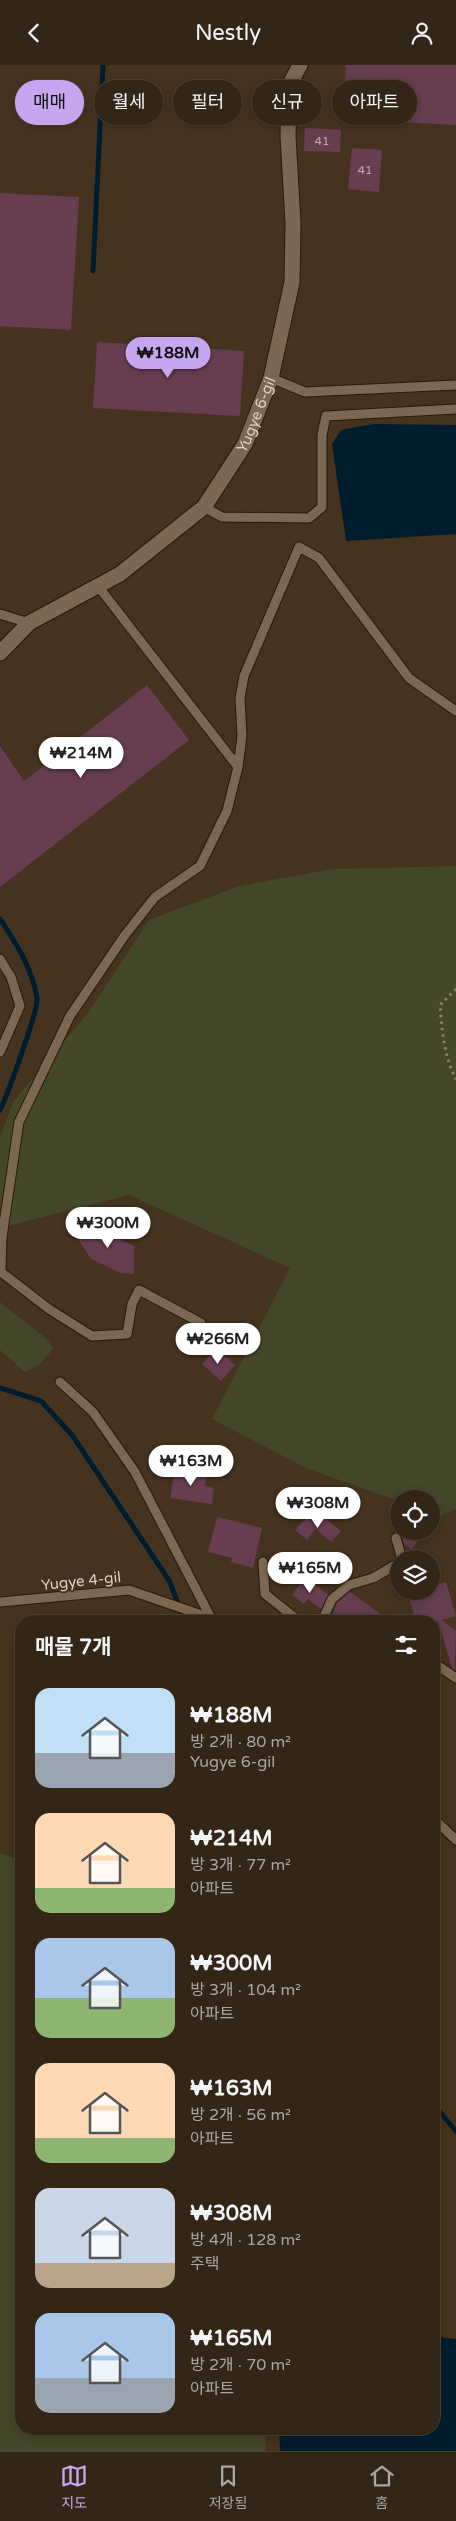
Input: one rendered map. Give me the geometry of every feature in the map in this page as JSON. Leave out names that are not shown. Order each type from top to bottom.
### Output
[{"type":"street","name":"Yugye 6-gil","points":[[0,653],[29,623],[120,574],[204,507],[245,444],[271,378],[292,283],[293,223],[288,136],[290,86],[300,65]]},
{"type":"lane","points":[[271,378],[305,392],[456,385]]},
{"type":"lane","points":[[204,507],[222,517],[308,518],[322,507],[322,435],[326,416],[456,409]]},
{"type":"lane","points":[[201,1323],[139,1290],[132,1304],[127,1334],[92,1336],[49,1309],[1,1271],[2,1237],[19,1122],[70,1016],[125,935],[155,897],[200,866],[227,811],[238,767],[242,736],[240,697],[244,676],[299,547],[319,558],[409,678],[456,711]]},
{"type":"lane","points":[[98,586],[238,767]]},
{"type":"lane","points":[[0,614],[29,623]]},
{"type":"lane","points":[[0,959],[12,977],[20,1006],[0,1052]]},
{"type":"lane","points":[[60,1382],[93,1412],[135,1472],[210,1615]]},
{"type":"lane","points":[[263,1562],[265,1594],[291,1615]]},
{"type":"lane","points":[[325,1615],[332,1599],[349,1585],[373,1578],[390,1568]]},
{"type":"lane","name":"Yugye 4-gil","points":[[0,1602],[129,1590],[200,1615]]},
{"type":"lane","points":[[440,1667],[456,1678]]},
{"type":"lane","points":[[440,1825],[456,1840]]},
{"type":"path","points":[[456,989],[440,1005],[442,1037],[450,1067],[456,1079]]},
{"type":"green space","points":[[456,866],[456,1509],[440,1516],[440,1490],[390,1490],[390,1498],[308,1469],[212,1419],[290,1268],[129,1195],[0,1228],[0,1137],[13,1102],[88,1013],[149,920],[239,886],[334,869]]},
{"type":"green space","points":[[0,1302],[47,1339],[53,1349],[40,1364],[25,1372],[0,1350]]},
{"type":"green space","points":[[0,1853],[15,1859],[15,2435],[265,2435],[266,2451],[0,2451]]},
{"type":"water","points":[[373,424],[456,425],[456,534],[346,541],[332,444],[341,430]]},
{"type":"water","points":[[440,2338],[456,2339],[456,2451],[280,2451],[279,2435],[440,2435]]},
{"type":"building","points":[[346,65],[456,65],[456,125],[417,123],[417,80],[345,80]]},
{"type":"building","points":[[305,128],[341,130],[340,152],[304,151]]},
{"type":"building","points":[[352,148],[382,150],[379,192],[348,189]]},
{"type":"building","points":[[0,193],[79,197],[71,330],[0,326]]},
{"type":"building","points":[[97,342],[244,351],[240,416],[93,408]]},
{"type":"building","points":[[147,685],[189,740],[0,887],[0,746],[24,781]]},
{"type":"building","points":[[108,1225],[118,1238],[134,1246],[134,1274],[121,1273],[91,1259],[80,1242],[77,1231]]},
{"type":"building","points":[[216,1348],[235,1365],[221,1381],[202,1364]]},
{"type":"building","points":[[175,1469],[207,1474],[205,1486],[214,1488],[212,1504],[170,1498]]},
{"type":"building","points":[[217,1517],[262,1528],[253,1568],[231,1562],[232,1558],[208,1552]]},
{"type":"building","points":[[307,1517],[317,1526],[324,1517],[341,1531],[331,1542],[316,1529],[307,1540],[295,1530]]},
{"type":"building","points":[[403,1540],[418,1540],[412,1549],[404,1544]]},
{"type":"building","points":[[302,1581],[307,1584],[310,1581],[328,1595],[321,1609],[308,1599],[304,1604],[292,1595]]},
{"type":"building","points":[[446,1582],[456,1616],[442,1620],[456,1631],[455,1670],[452,1668],[440,1628],[440,1615],[414,1615],[410,1600],[440,1600],[440,1584]]},
{"type":"building","points":[[350,1592],[383,1615],[332,1615],[337,1603]]},
{"type":"waterway","points":[[93,271],[103,65]]},
{"type":"waterway","points":[[0,919],[27,966],[37,998],[28,1035],[0,1110]]},
{"type":"waterway","points":[[0,1388],[41,1401],[72,1435],[170,1582],[182,1615]]},
{"type":"waterway","points":[[440,2112],[456,2131]]}]
